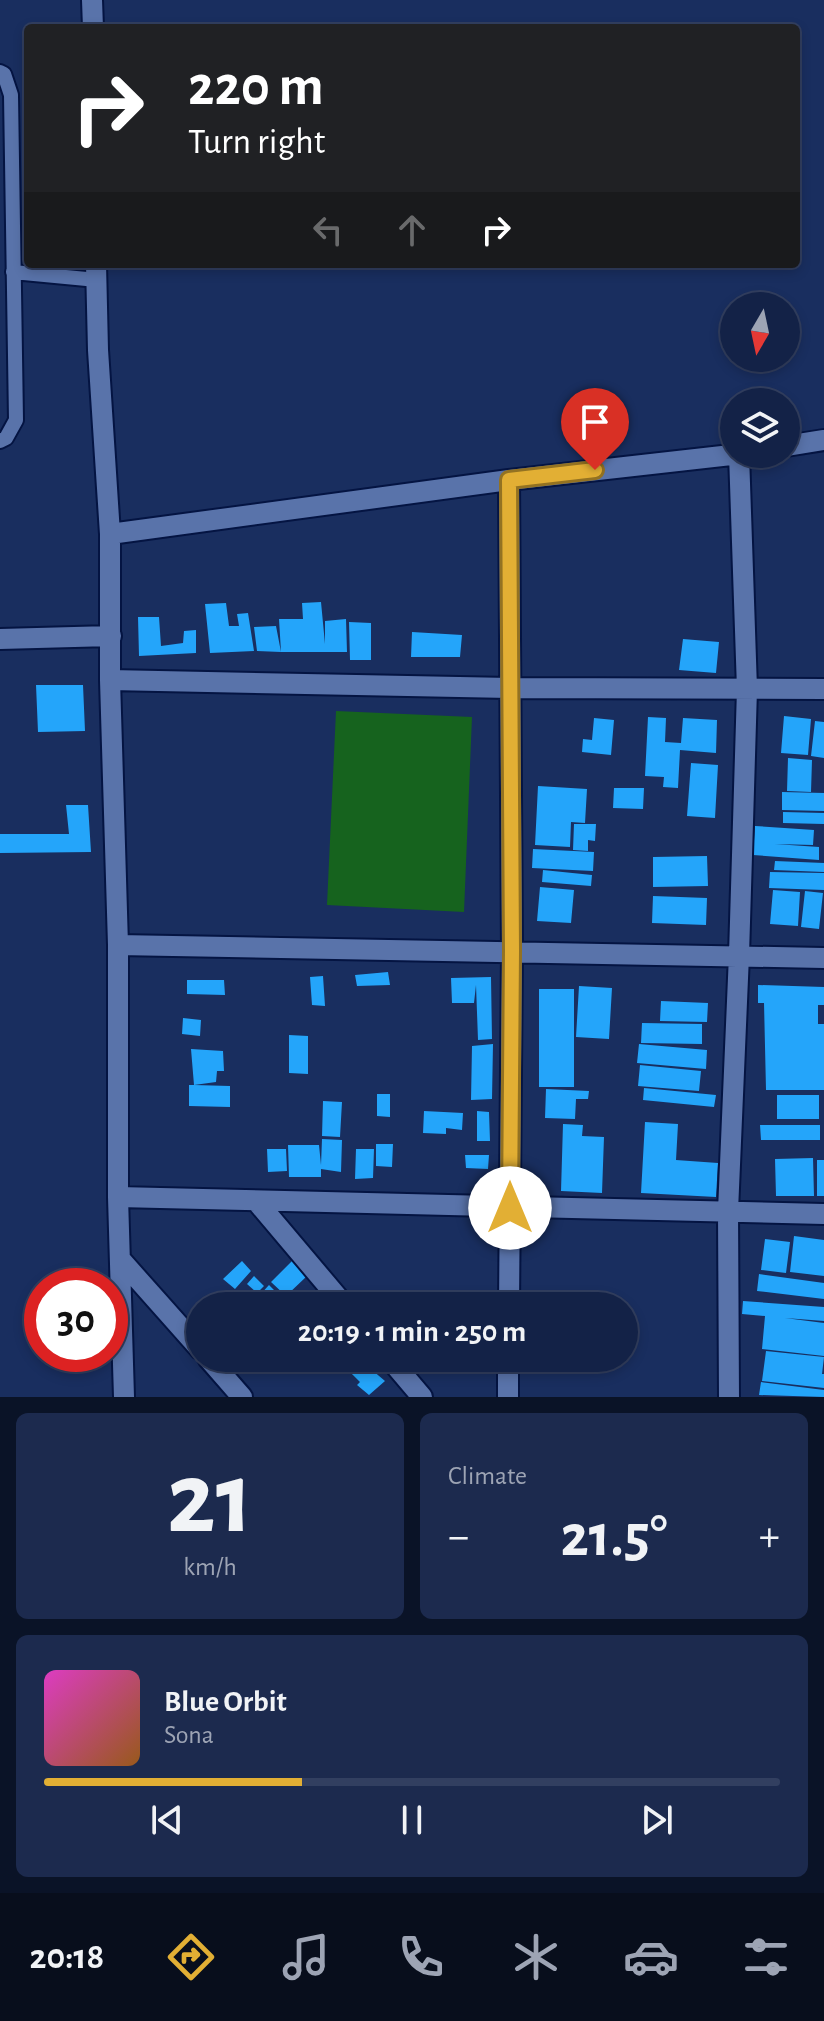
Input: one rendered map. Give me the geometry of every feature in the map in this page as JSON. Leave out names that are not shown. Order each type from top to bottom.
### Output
[{"type":"street","points":[[92,0],[93,24]]},
{"type":"street","points":[[96,272],[110,534],[110,680],[118,945],[118,1197],[124,1397]]},
{"type":"street","points":[[800,444],[824,440]]},
{"type":"street","points":[[110,534],[509,480],[720,456]]},
{"type":"street","points":[[729,1397],[728,1211],[747,689],[739,468]]},
{"type":"street","points":[[509,480],[512,951],[509,1292]]},
{"type":"street","points":[[0,639],[111,636]]},
{"type":"street","points":[[110,680],[510,688],[824,689]]},
{"type":"street","points":[[118,945],[824,958]]},
{"type":"street","points":[[118,1197],[258,1203],[824,1214]]},
{"type":"street","points":[[258,1203],[333,1292]]},
{"type":"street","points":[[120,1259],[186,1333]]},
{"type":"street","points":[[220,1372],[242,1397]]},
{"type":"street","points":[[401,1372],[422,1397]]},
{"type":"street","points":[[508,1372],[508,1397]]},
{"type":"lane","points":[[0,72],[4,74],[11,95],[16,420],[6,438],[0,441]]},
{"type":"lane","points":[[13,272],[96,272]]},
{"type":"green space","points":[[336,711],[472,717],[464,912],[327,905]]},
{"type":"building","points":[[321,602],[325,644],[325,621],[346,619],[347,652],[281,652],[279,619],[303,619],[302,603]]},
{"type":"building","points":[[226,603],[229,626],[239,626],[237,614],[248,613],[254,651],[210,653],[205,604]]},
{"type":"building","points":[[138,617],[159,617],[161,646],[183,643],[184,631],[196,630],[196,653],[139,656]]},
{"type":"building","points":[[349,622],[371,623],[371,660],[350,660]]},
{"type":"building","points":[[276,626],[281,652],[257,651],[254,627]]},
{"type":"building","points":[[412,632],[462,635],[460,657],[411,657]]},
{"type":"building","points":[[683,639],[719,642],[716,673],[679,670]]},
{"type":"building","points":[[36,685],[83,685],[85,731],[38,732]]},
{"type":"building","points":[[784,716],[811,719],[808,755],[781,753]]},
{"type":"building","points":[[648,717],[666,718],[665,742],[681,743],[683,718],[717,720],[716,753],[680,750],[678,788],[663,787],[664,777],[645,776]]},
{"type":"building","points":[[594,718],[614,720],[611,755],[582,752],[583,739],[592,740]]},
{"type":"building","points":[[815,721],[824,722],[824,758],[811,756]]},
{"type":"building","points":[[788,758],[812,760],[811,792],[787,791]]},
{"type":"building","points":[[691,763],[718,765],[715,818],[687,816]]},
{"type":"building","points":[[538,786],[587,789],[585,823],[571,822],[570,847],[535,845]]},
{"type":"building","points":[[614,788],[644,788],[643,809],[613,808]]},
{"type":"building","points":[[782,792],[824,793],[824,811],[782,810]]},
{"type":"building","points":[[66,805],[88,805],[91,852],[0,853],[0,834],[69,834]]},
{"type":"building","points":[[783,812],[824,813],[824,824],[783,823]]},
{"type":"building","points":[[574,824],[596,824],[595,841],[588,840],[588,851],[573,850]]},
{"type":"building","points":[[755,826],[814,830],[813,845],[775,844],[819,847],[819,860],[753,855]]},
{"type":"building","points":[[533,849],[594,852],[593,871],[532,868]]},
{"type":"building","points":[[707,856],[708,886],[653,887],[653,857]]},
{"type":"building","points":[[775,861],[824,863],[824,872],[774,870]]},
{"type":"building","points":[[543,870],[592,875],[591,886],[542,882]]},
{"type":"building","points":[[770,872],[824,873],[824,890],[769,888]]},
{"type":"building","points":[[540,887],[574,890],[571,923],[537,921]]},
{"type":"building","points":[[773,890],[800,892],[798,926],[770,924]]},
{"type":"building","points":[[805,891],[823,893],[819,929],[801,927]]},
{"type":"building","points":[[653,896],[707,898],[706,925],[652,923]]},
{"type":"building","points":[[388,972],[390,985],[357,986],[355,975]]},
{"type":"building","points":[[323,976],[325,1006],[312,1005],[310,977]]},
{"type":"building","points":[[491,977],[492,1039],[478,1040],[476,985],[474,1003],[452,1003],[451,978]]},
{"type":"building","points":[[187,980],[224,980],[225,995],[187,994]]},
{"type":"building","points":[[758,985],[824,987],[824,1005],[818,1005],[818,1024],[824,1024],[824,1090],[766,1090],[764,1003],[758,1003]]},
{"type":"building","points":[[579,986],[612,988],[609,1039],[576,1037]]},
{"type":"building","points":[[539,989],[574,989],[574,1087],[539,1087]]},
{"type":"building","points":[[661,1001],[708,1003],[707,1022],[660,1021]]},
{"type":"building","points":[[183,1018],[201,1020],[200,1036],[182,1034]]},
{"type":"building","points":[[642,1023],[702,1024],[702,1044],[641,1043]]},
{"type":"building","points":[[289,1035],[308,1036],[308,1074],[289,1073]]},
{"type":"building","points":[[493,1044],[492,1099],[471,1100],[472,1046]]},
{"type":"building","points":[[639,1044],[707,1050],[706,1069],[637,1063]]},
{"type":"building","points":[[191,1049],[223,1051],[224,1071],[217,1071],[216,1082],[194,1085]]},
{"type":"building","points":[[640,1065],[701,1071],[699,1091],[638,1086]]},
{"type":"building","points":[[189,1085],[230,1086],[230,1107],[189,1106]]},
{"type":"building","points":[[644,1088],[716,1095],[714,1107],[643,1100]]},
{"type":"building","points":[[546,1089],[589,1091],[588,1099],[576,1099],[575,1119],[545,1118]]},
{"type":"building","points":[[377,1094],[390,1094],[390,1117],[377,1116]]},
{"type":"building","points":[[777,1095],[819,1095],[819,1119],[777,1119]]},
{"type":"building","points":[[323,1101],[342,1102],[340,1137],[322,1136]]},
{"type":"building","points":[[424,1111],[463,1113],[462,1130],[446,1128],[446,1134],[423,1133]]},
{"type":"building","points":[[477,1111],[489,1112],[490,1141],[477,1141]]},
{"type":"building","points":[[645,1122],[678,1124],[676,1160],[718,1163],[716,1197],[641,1193]]},
{"type":"building","points":[[563,1124],[583,1125],[582,1136],[604,1137],[602,1193],[561,1191]]},
{"type":"building","points":[[760,1125],[820,1125],[820,1140],[761,1140]]},
{"type":"building","points":[[322,1139],[342,1140],[341,1172],[321,1169],[321,1177],[289,1177],[288,1145],[319,1145],[321,1165]]},
{"type":"building","points":[[376,1144],[393,1144],[392,1167],[376,1166]]},
{"type":"building","points":[[267,1149],[286,1149],[287,1171],[268,1172]]},
{"type":"building","points":[[356,1149],[374,1149],[373,1178],[355,1179]]},
{"type":"building","points":[[465,1155],[489,1155],[488,1169],[466,1168]]},
{"type":"building","points":[[813,1158],[814,1196],[776,1196],[775,1159]]},
{"type":"building","points":[[817,1160],[824,1160],[824,1196],[817,1196]]},
{"type":"building","points":[[794,1236],[824,1240],[824,1276],[790,1272]]},
{"type":"building","points":[[765,1239],[790,1242],[786,1273],[761,1270]]},
{"type":"building","points":[[242,1261],[251,1271],[235,1289],[223,1279]]},
{"type":"building","points":[[292,1261],[307,1276],[290,1292],[282,1292],[271,1282]]},
{"type":"building","points":[[759,1274],[824,1283],[824,1299],[757,1291]]},
{"type":"building","points":[[254,1276],[264,1286],[256,1292],[247,1284]]},
{"type":"building","points":[[269,1285],[276,1292],[263,1292]]},
{"type":"building","points":[[743,1301],[824,1307],[824,1321],[785,1318],[824,1323],[824,1356],[762,1349],[765,1316],[742,1314]]},
{"type":"building","points":[[766,1351],[824,1357],[824,1388],[762,1381]]},
{"type":"building","points":[[350,1372],[374,1372],[385,1381],[369,1395],[357,1385],[360,1382]]},
{"type":"building","points":[[761,1382],[824,1390],[824,1397],[759,1395]]},
{"type":"route","points":[[510,1208],[509,480],[595,470]]}]
